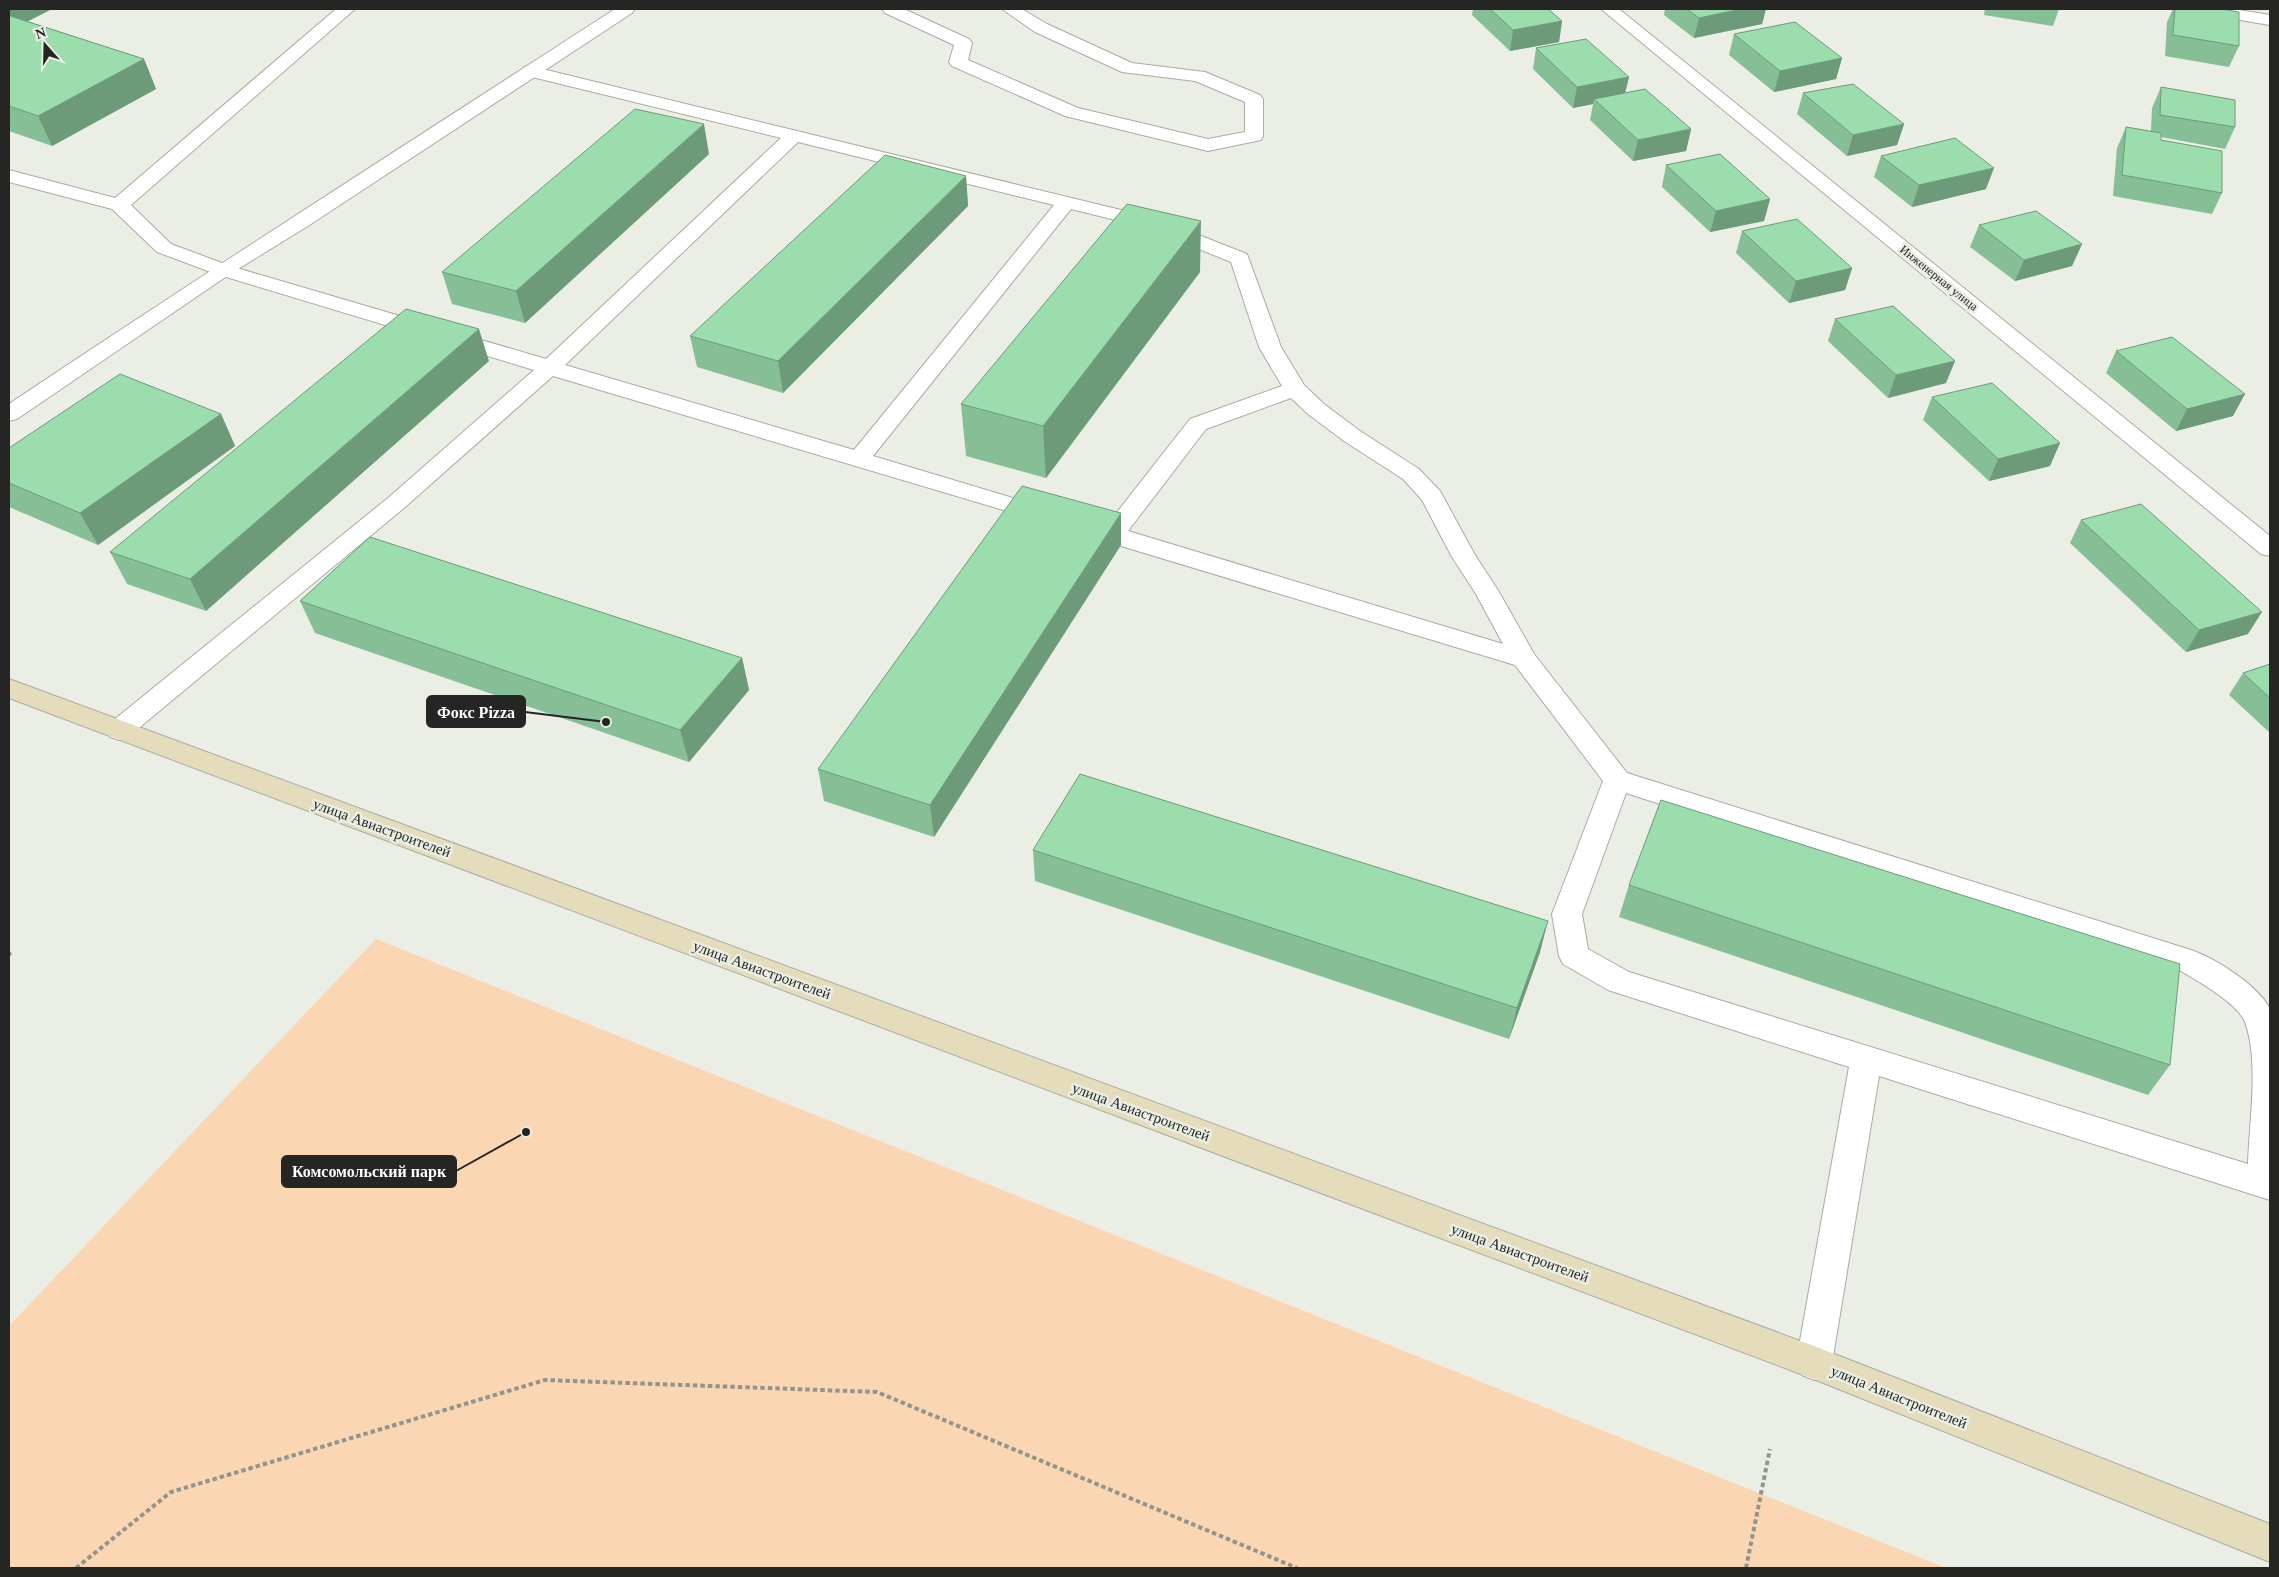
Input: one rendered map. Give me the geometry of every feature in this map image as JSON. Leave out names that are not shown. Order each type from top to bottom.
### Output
[{"type":"street","points":[[120,205],[346,9]]},
{"type":"street","points":[[9,414],[223,270],[304,220],[626,9]]},
{"type":"street","points":[[891,9],[963,43],[958,62],[1072,112],[1208,145],[1254,136],[1254,99],[1199,76],[1128,68],[1041,28],[1011,9]]},
{"type":"street","name":"Инженерная улица","points":[[1609,9],[2270,548]]},
{"type":"street","points":[[2204,9],[2270,20]]},
{"type":"street","points":[[530,71],[793,137],[1151,223],[1240,258],[1270,347],[1295,389],[1316,409],[1352,436],[1411,474],[1432,496],[1464,557],[1487,592],[1524,658],[1617,780],[2191,962],[2228,984],[2257,1013],[2268,1056],[2267,1185],[1619,981],[1574,956],[1567,914],[1617,780]]},
{"type":"street","points":[[119,730],[396,503],[550,367],[793,137]]},
{"type":"street","points":[[9,176],[120,205],[164,248],[223,270],[1524,658]]},
{"type":"street","points":[[859,460],[1066,203]]},
{"type":"street","points":[[1112,535],[1198,424],[1295,389]]},
{"type":"street","name":"улица Авиастроителей","points":[[9,688],[1814,1363],[2270,1543]]},
{"type":"street","points":[[1814,1363],[1866,1059]]},
{"type":"path","points":[[76,1568],[172,1492],[545,1380],[877,1392],[1296,1568]]},
{"type":"path","points":[[1746,1568],[1770,1449]]},
{"type":"shaded area","points":[[376,939],[1946,1568],[9,1568],[9,1326]]},
{"type":"building","points":[[1490,9],[1548,9],[1562,21],[1513,30]]},
{"type":"building","points":[[1687,9],[1741,9],[1699,18]]},
{"type":"building","points":[[2175,9],[2221,9],[2239,12],[2239,46],[2173,35]]},
{"type":"building","points":[[9,16],[144,59],[38,116],[9,106]]},
{"type":"building","points":[[1795,22],[1842,58],[1780,71],[1734,34]]},
{"type":"building","points":[[1586,39],[1629,77],[1577,87],[1536,48]]},
{"type":"building","points":[[1853,84],[1904,124],[1853,135],[1803,93]]},
{"type":"building","points":[[2161,87],[2235,100],[2235,127],[2160,115]]},
{"type":"building","points":[[1645,89],[1691,129],[1638,140],[1594,99]]},
{"type":"building","points":[[635,109],[704,124],[516,291],[442,272]]},
{"type":"building","points":[[2126,127],[2161,133],[2161,140],[2222,151],[2222,193],[2122,175]]},
{"type":"building","points":[[1955,138],[1994,168],[1919,185],[1881,156]]},
{"type":"building","points":[[1720,154],[1770,199],[1716,211],[1666,165]]},
{"type":"building","points":[[885,155],[966,176],[778,361],[690,336]]},
{"type":"building","points":[[1127,204],[1201,221],[1043,426],[961,404]]},
{"type":"building","points":[[2036,211],[2082,244],[2024,260],[1979,225]]},
{"type":"building","points":[[1797,219],[1852,268],[1796,281],[1742,231]]},
{"type":"building","points":[[1893,306],[1955,361],[1896,375],[1835,319]]},
{"type":"building","points":[[406,309],[479,329],[190,579],[110,552]]},
{"type":"building","points":[[2172,337],[2245,394],[2187,409],[2116,351]]},
{"type":"building","points":[[120,374],[221,414],[80,513],[9,483],[9,448]]},
{"type":"building","points":[[1992,383],[2060,443],[1998,459],[1932,397]]},
{"type":"building","points":[[1022,486],[1121,513],[930,805],[818,769]]},
{"type":"building","points":[[2141,504],[2262,612],[2199,630],[2081,520]]},
{"type":"building","points":[[370,537],[742,658],[680,730],[300,601]]},
{"type":"building","points":[[2270,664],[2270,698],[2243,673]]},
{"type":"building","points":[[1080,774],[1548,921],[1517,1008],[1033,850]]},
{"type":"building","points":[[1661,800],[2180,964],[2170,1065],[1629,885]]},
{"type":"place","name":"Фокс Pizza","points":[[606,722]]},
{"type":"place","name":"Комсомольский парк","points":[[526,1132]]}]
